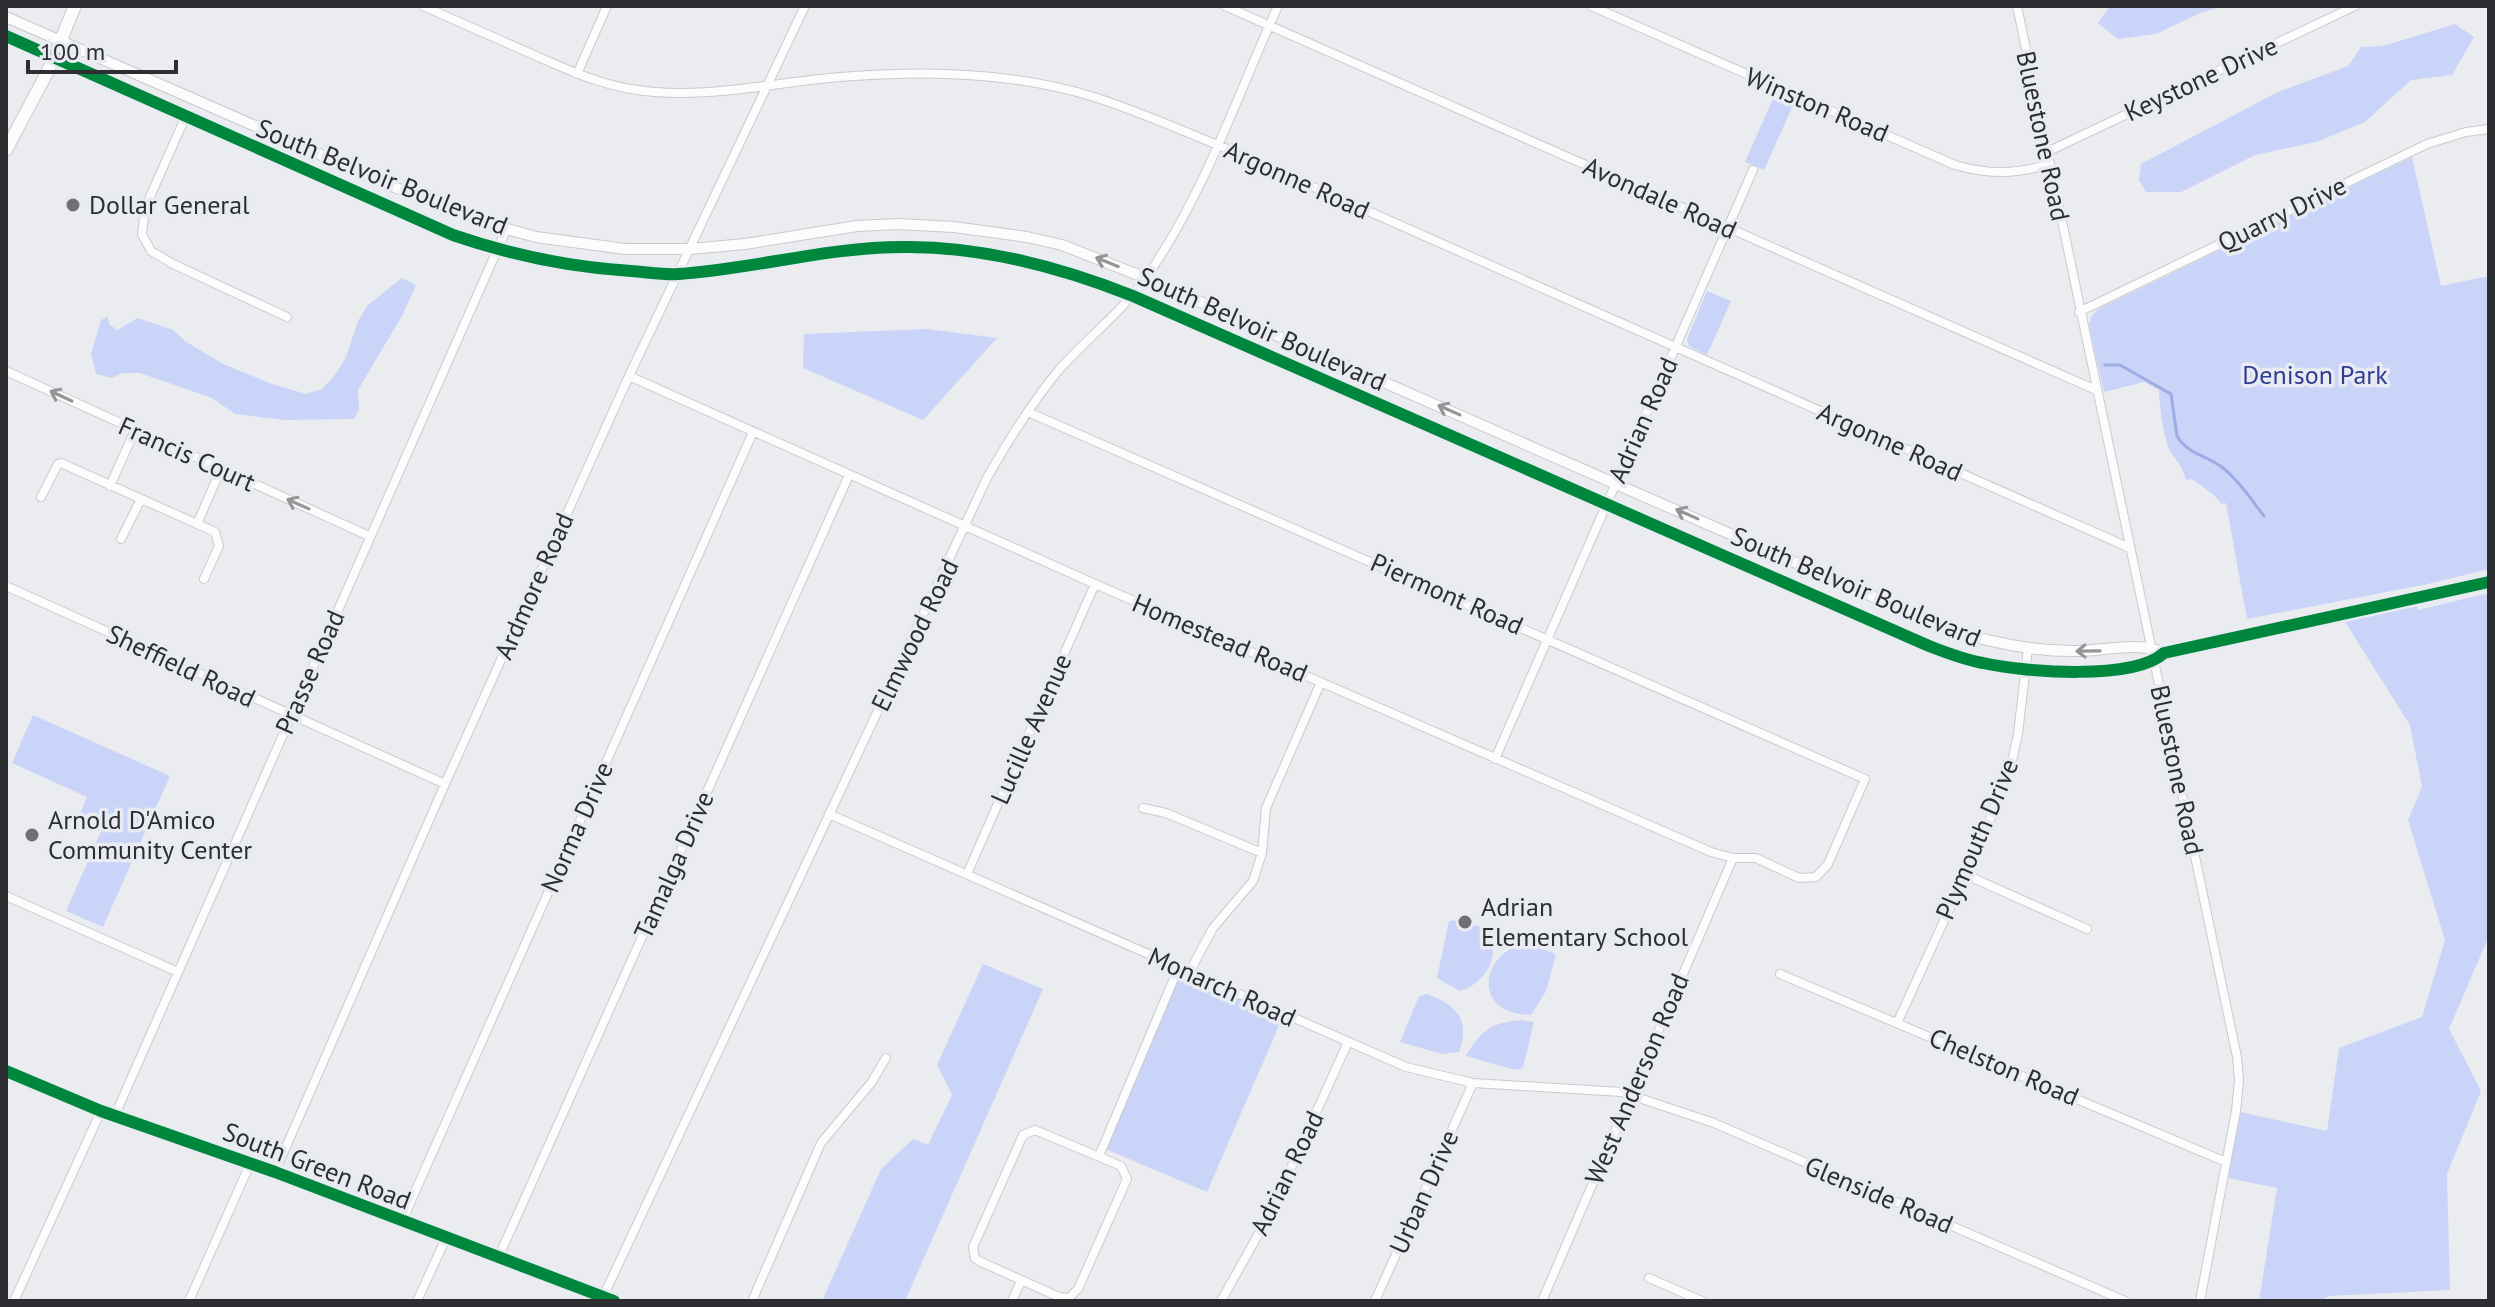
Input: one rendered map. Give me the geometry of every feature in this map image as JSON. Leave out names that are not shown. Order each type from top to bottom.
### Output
[{"type":"main road","points":[[6,150],[53,58],[75,6]]},
{"type":"main road","name":"South Green Road","points":[[6,1071],[101,1111],[275,1172],[608,1299]]},
{"type":"street","name":"Argonne Road","points":[[423,6],[577,74],[605,84],[666,93],[708,92],[911,72],[1002,79],[1092,97],[1218,145],[2130,548]]},
{"type":"street","points":[[577,74],[607,6]]},
{"type":"street","name":"Ardmore Road","points":[[275,1172],[629,376],[805,6]]},
{"type":"street","name":"Avondale Road","points":[[1225,6],[2096,390]]},
{"type":"street","name":"Elmwood Road","points":[[608,1299],[829,814],[987,478],[1028,412],[1057,373],[1133,296],[1175,232],[1218,145],[1278,6]]},
{"type":"street","name":"Winston Road","points":[[1591,6],[1955,165],[1974,171],[2009,173],[2050,164]]},
{"type":"street","name":"Bluestone Road","points":[[2017,6],[2237,1057],[2239,1080],[2200,1301]]},
{"type":"street","name":"Keystone Drive","points":[[2047,152],[2355,6]]},
{"type":"street","name":"South Belvoir Boulevard","points":[[6,17],[406,192],[506,230],[564,242],[625,249],[690,249],[745,244],[857,226],[898,224],[954,227],[1062,245],[1146,278],[1940,626],[1981,639],[2028,648],[2099,651],[2151,646]]},
{"type":"street","name":"South Belvoir Boulevard","points":[[6,36],[453,235],[498,251],[547,262],[677,274],[865,248],[937,248],[1050,266],[1133,296],[1929,646],[1980,663],[2025,669],[2093,671],[2154,662]]},
{"type":"street","points":[[185,118],[145,208],[142,234],[151,251],[173,264],[287,317]]},
{"type":"street","name":"Quarry Drive","points":[[2079,312],[2427,144],[2466,132],[2489,129]]},
{"type":"street","name":"Adrian Road","points":[[1495,759],[1753,170]]},
{"type":"street","name":"Prasse Road","points":[[115,1115],[506,230]]},
{"type":"street","name":"Francis Court","points":[[6,371],[369,536]]},
{"type":"street","name":"Homestead Road","points":[[629,376],[1095,584],[1711,852],[1733,858],[1756,858],[1799,878],[1816,877]]},
{"type":"street","name":"Piermont Road","points":[[1028,412],[1865,779],[1828,864],[1816,877]]},
{"type":"street","points":[[110,486],[135,430]]},
{"type":"street","name":"Norma Drive","points":[[402,1221],[753,432]]},
{"type":"street","points":[[41,497],[61,463],[215,532],[219,546],[204,579]]},
{"type":"street","points":[[197,524],[221,469]]},
{"type":"street","name":"Tamalga Drive","points":[[499,1256],[849,475]]},
{"type":"street","points":[[121,539],[141,499]]},
{"type":"street","points":[[2154,662],[2164,653],[2489,582]]},
{"type":"street","name":"Lucille Avenue","points":[[967,874],[1095,584]]},
{"type":"street","name":"Sheffield Road","points":[[6,586],[445,784]]},
{"type":"street","points":[[2151,646],[2164,653]]},
{"type":"street","name":"Plymouth Drive","points":[[1898,1021],[1996,807],[2018,734],[2028,648]]},
{"type":"street","points":[[1189,973],[1213,928],[1253,881],[1262,853],[1266,808],[1321,682]]},
{"type":"street","points":[[1143,808],[1166,813],[1262,853]]},
{"type":"street","name":"Monarch Road","points":[[829,814],[1406,1067],[1473,1083],[1632,1094]]},
{"type":"street","name":"West Anderson Road","points":[[1542,1301],[1733,858]]},
{"type":"street","points":[[1964,874],[2087,929]]},
{"type":"street","points":[[6,896],[178,972]]},
{"type":"street","points":[[1099,1156],[1178,969]]},
{"type":"street","name":"Chelston Road","points":[[1780,974],[1898,1021],[2226,1162]]},
{"type":"street","name":"Adrian Road","points":[[1221,1301],[1282,1190],[1348,1042]]},
{"type":"street","points":[[752,1301],[821,1143],[871,1083],[886,1058]]},
{"type":"street","name":"Urban Drive","points":[[1375,1301],[1473,1083]]},
{"type":"street","name":"Glenside Road","points":[[1632,1094],[1714,1123],[2125,1301]]},
{"type":"street","points":[[14,1301],[101,1111]]},
{"type":"street","points":[[1035,1130],[1099,1156],[1121,1166],[1127,1179],[1073,1295],[1064,1299],[979,1261],[973,1247],[1023,1135],[1035,1130]]},
{"type":"street","points":[[189,1301],[250,1164]]},
{"type":"street","points":[[417,1301],[446,1238]]},
{"type":"street","points":[[1649,1278],[1702,1301]]},
{"type":"street","points":[[1012,1301],[1021,1281]]},
{"type":"green space","points":[[2110,6],[2223,6],[2200,13],[2156,34],[2118,39],[2098,23]]},
{"type":"green space","points":[[2455,24],[2474,37],[2452,75],[2411,80],[2365,122],[2316,142],[2255,155],[2181,192],[2146,192],[2139,180],[2141,164],[2278,92],[2348,66],[2361,47],[2383,46]]},
{"type":"green space","points":[[1776,92],[1795,101],[1764,170],[1745,162]]},
{"type":"green space","name":"Denison Park","points":[[2412,157],[2441,286],[2489,276],[2489,569],[2247,619],[2226,503],[2221,504],[2192,479],[2186,480],[2168,446],[2159,390],[2144,382],[2104,392],[2089,325],[2091,317],[2098,309]]},
{"type":"green space","points":[[402,278],[416,285],[403,314],[358,390],[359,410],[354,419],[285,420],[235,414],[212,398],[140,373],[122,373],[112,378],[96,374],[91,354],[101,320],[108,317],[109,324],[117,330],[138,318],[173,330],[223,364],[272,384],[306,394],[322,389],[346,357],[358,321],[368,305]]},
{"type":"green space","points":[[1707,291],[1731,301],[1707,355],[1689,346],[1687,339]]},
{"type":"green space","points":[[927,329],[997,338],[923,420],[803,368],[804,334]]},
{"type":"green space","points":[[2489,593],[2489,936],[2449,1029],[2481,1091],[2447,1174],[2450,1290],[2329,1296],[2320,1301],[2259,1301],[2277,1188],[2223,1177],[2236,1111],[2327,1131],[2339,1048],[2422,1017],[2445,940],[2408,820],[2422,787],[2410,725],[2340,614],[2415,598],[2418,610]]},
{"type":"green space","points":[[33,715],[170,776],[103,927],[66,911],[103,827],[79,816],[87,797],[12,763]]},
{"type":"green space","points":[[1458,920],[1488,929],[1493,949],[1484,975],[1460,991],[1437,978],[1449,921]]},
{"type":"green space","points":[[1530,943],[1556,955],[1546,991],[1531,1015],[1510,1011],[1497,1003],[1490,992],[1489,980],[1493,967],[1502,956],[1514,947]]},
{"type":"green space","points":[[983,964],[1043,989],[905,1301],[822,1301],[881,1169],[913,1139],[928,1145],[952,1095],[937,1065]]},
{"type":"green space","points":[[1178,969],[1284,1014],[1207,1192],[1103,1148]]},
{"type":"green space","points":[[1427,994],[1453,1008],[1462,1022],[1459,1052],[1442,1054],[1400,1042],[1419,996]]},
{"type":"green space","points":[[1521,1020],[1534,1022],[1523,1068],[1515,1070],[1466,1056],[1488,1029]]},
{"type":"waterway","points":[[2105,365],[2120,365],[2171,394],[2177,436],[2181,442],[2229,473],[2264,516]]},
{"type":"cycle path","points":[[6,36],[453,235],[518,254],[608,269],[673,274],[846,251],[903,247],[962,250],[1049,267],[1133,296],[1929,646],[1976,662],[2050,671],[2128,668],[2149,662],[2164,653],[2489,582]]},
{"type":"cycle path","points":[[6,1071],[101,1111],[275,1172],[614,1301]]},
{"type":"place","name":"Dollar General","points":[[73,205]]},
{"type":"place","name":"Arnold D'Amico Community Center","points":[[32,835]]},
{"type":"place","name":"Adrian Elementary School","points":[[1465,922]]}]
